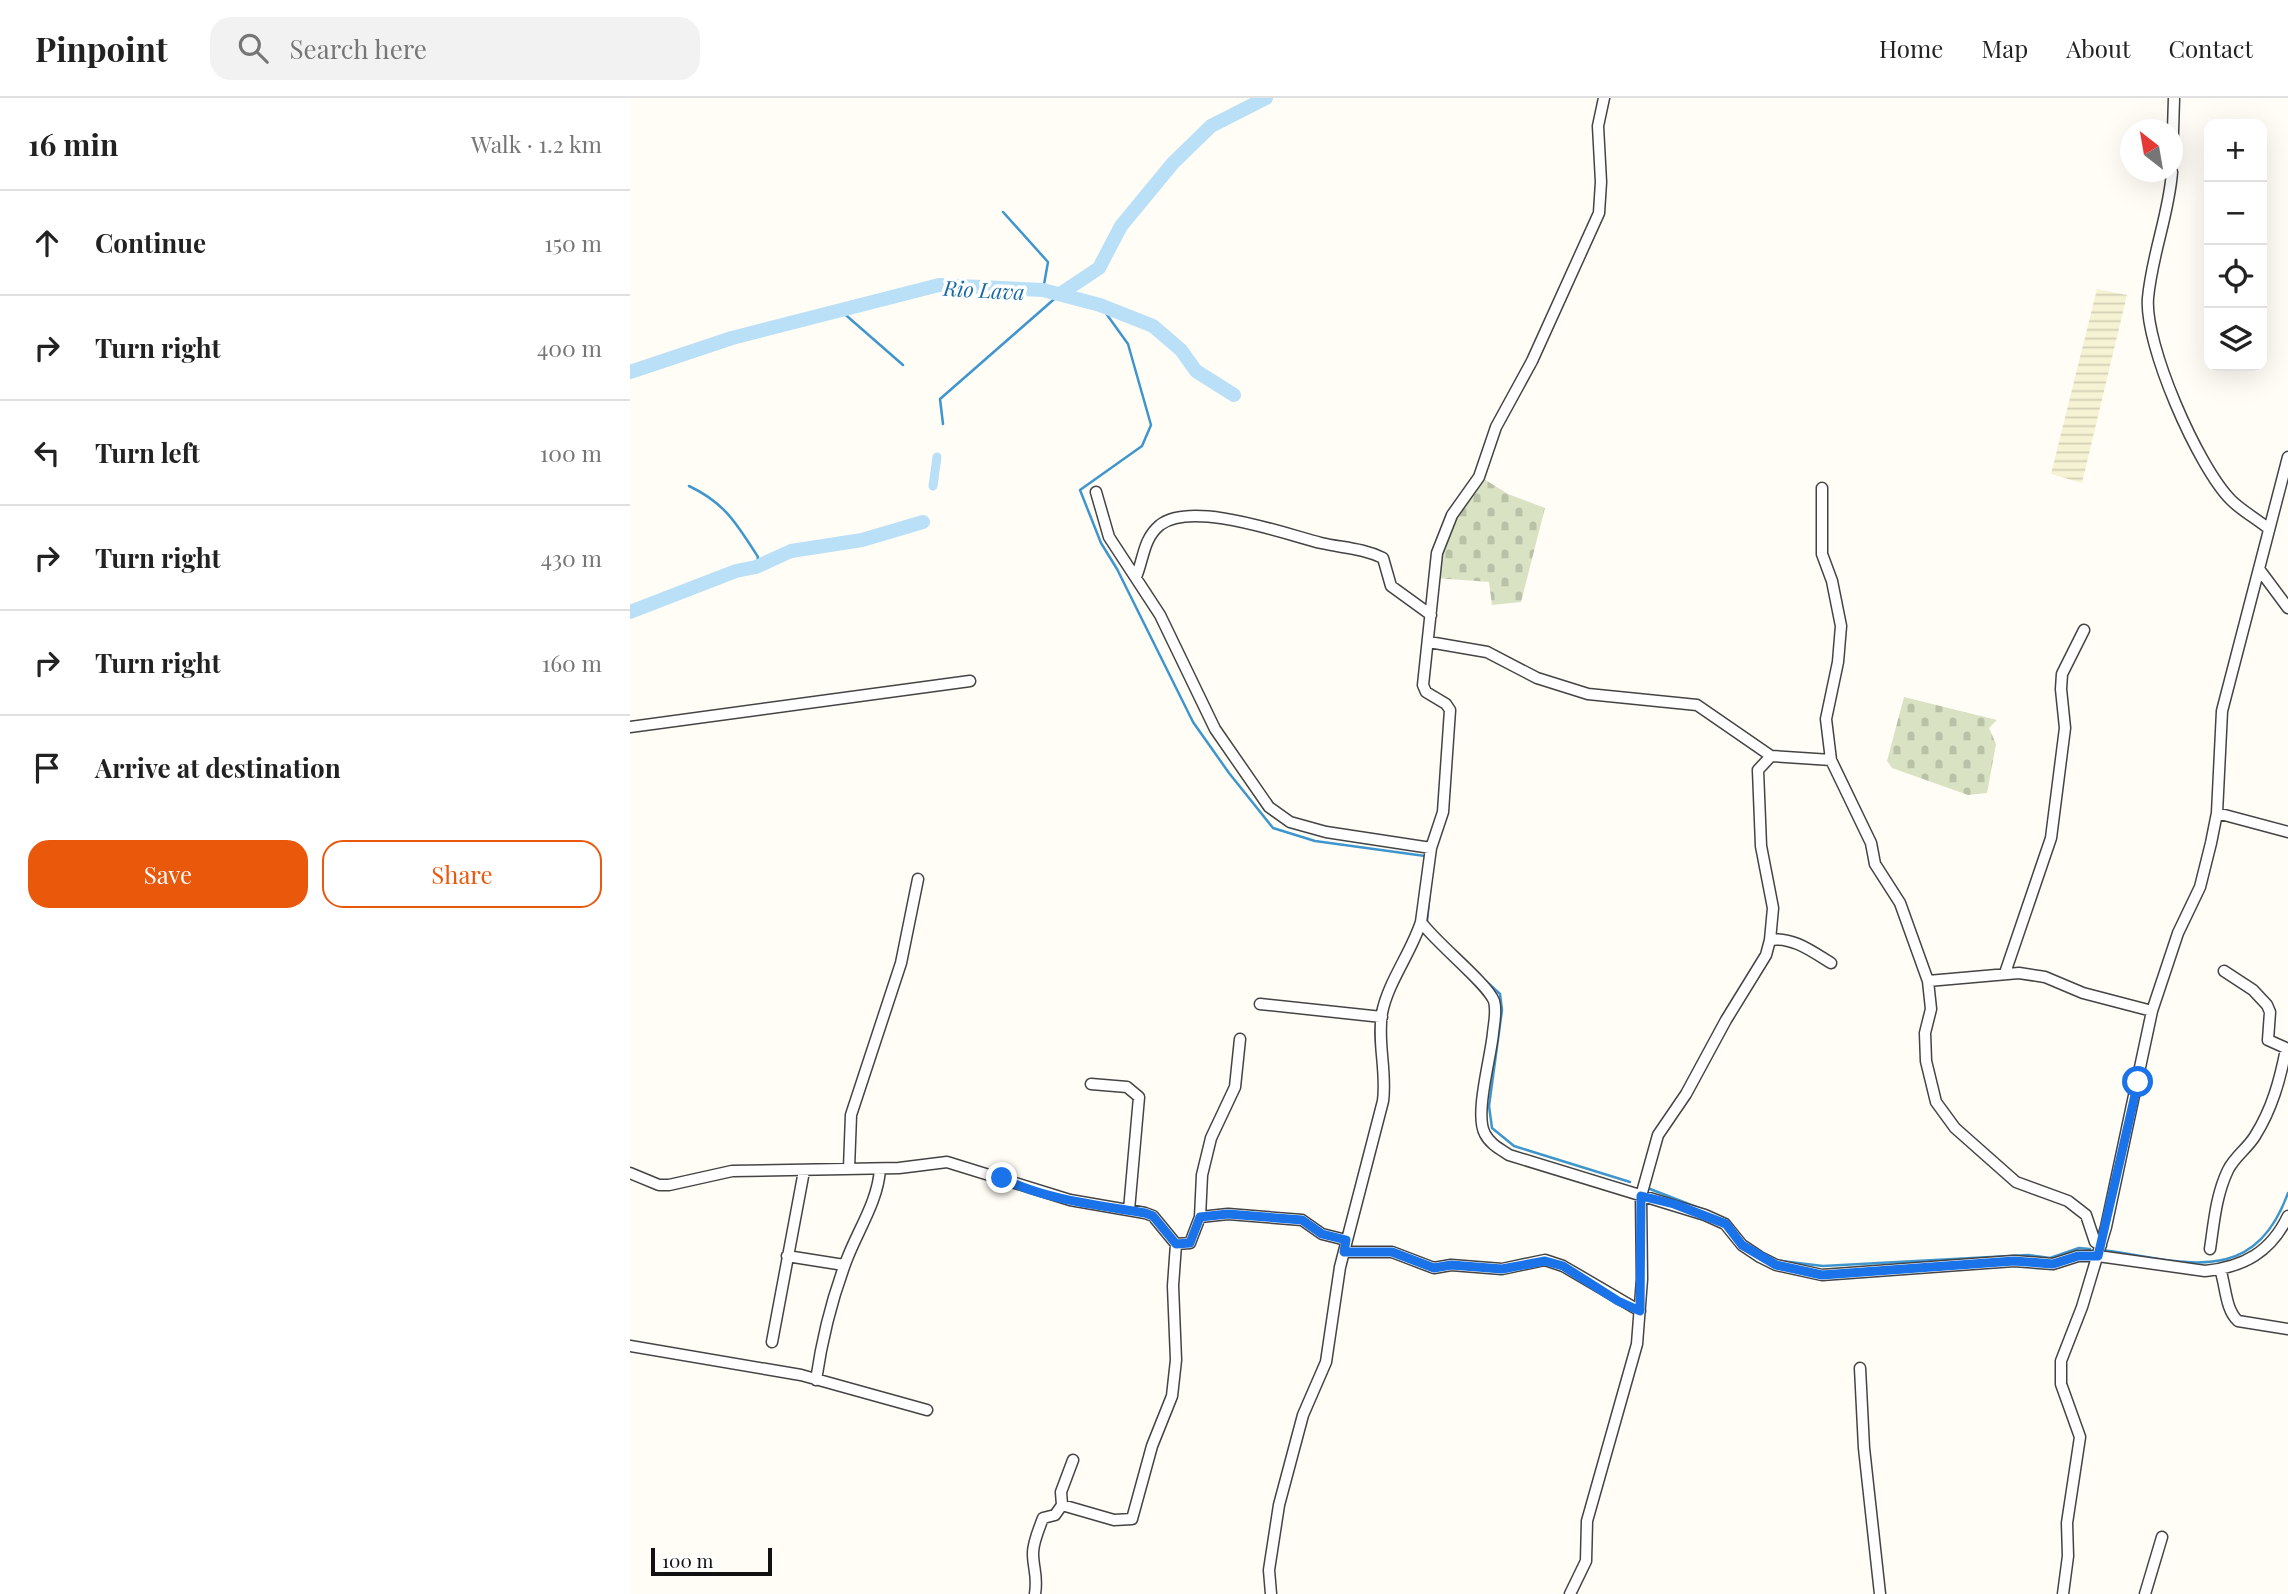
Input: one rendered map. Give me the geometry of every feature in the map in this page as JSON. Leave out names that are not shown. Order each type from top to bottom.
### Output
[{"type":"street","points":[[1271,1594],[1269,1570],[1279,1505],[1303,1415],[1326,1362],[1346,1240],[1383,1101],[1386,1078],[1381,1046],[1382,1017],[1390,989],[1413,946],[1421,922],[1431,848],[1443,812],[1450,710],[1423,689],[1429,642],[1431,582],[1437,553],[1452,515],[1479,477],[1496,427],[1532,361],[1599,213],[1601,182],[1598,126],[1604,98]]},
{"type":"street","points":[[2173,119],[2174,98]]},
{"type":"street","points":[[2170,182],[2156,240],[2148,301],[2149,324],[2177,406],[2206,467],[2231,501],[2269,529]]},
{"type":"street","points":[[2063,1594],[2068,1556],[2067,1523],[2080,1437],[2063,1393],[2060,1374],[2068,1339],[2082,1307],[2101,1245],[2152,1011],[2178,933],[2200,887],[2217,813],[2222,712],[2288,457]]},
{"type":"street","points":[[1822,488],[1822,554],[1832,581],[1842,626],[1838,662],[1826,719],[1831,760],[1871,843],[1875,864],[1900,903],[1928,981],[1931,1009],[1925,1033],[1926,1061],[1932,1095],[1946,1119],[2016,1182],[2068,1200],[2083,1212],[2095,1242],[2101,1245]]},
{"type":"street","points":[[1096,492],[1110,537],[1160,615],[1215,729],[1273,811],[1290,822],[1326,832],[1431,848]]},
{"type":"street","points":[[1136,577],[1147,540],[1161,525],[1181,518],[1230,518],[1283,534],[1362,549],[1383,558],[1391,586],[1431,615]]},
{"type":"street","points":[[2259,569],[2288,608]]},
{"type":"street","points":[[2005,973],[2051,838],[2065,728],[2061,689],[2063,674],[2084,630]]},
{"type":"street","points":[[1429,642],[1487,652],[1537,678],[1588,694],[1697,705],[1771,755],[1831,760]]},
{"type":"street","points":[[630,727],[970,681]]},
{"type":"street","points":[[1570,1594],[1586,1561],[1587,1521],[1637,1344],[1640,1311],[1641,1196],[1658,1135],[1686,1094],[1726,1020],[1766,955],[1770,940],[1772,898],[1761,846],[1758,770],[1771,755]]},
{"type":"street","points":[[2217,813],[2288,832]]},
{"type":"street","points":[[849,1168],[851,1115],[901,963],[918,878]]},
{"type":"street","points":[[1421,922],[1435,942],[1486,988],[1493,1000],[1496,1010],[1481,1126],[1486,1136],[1509,1155],[1674,1204],[1726,1224],[1742,1245],[1776,1265],[1822,1275],[2014,1261],[2053,1264],[2078,1256],[2098,1256],[2205,1271],[2246,1261],[2269,1247],[2288,1216]]},
{"type":"street","points":[[1770,940],[1779,939],[1798,944],[1831,962]]},
{"type":"street","points":[[2210,1250],[2220,1188],[2233,1159],[2255,1136],[2266,1116],[2276,1095],[2287,1049],[2268,1040],[2270,1012],[2259,995],[2224,971]]},
{"type":"street","points":[[1928,981],[2005,973],[2045,977],[2083,993],[2152,1011]]},
{"type":"street","points":[[1260,1004],[1382,1017]]},
{"type":"street","points":[[1176,1244],[1190,1243],[1200,1217],[1202,1175],[1211,1138],[1234,1087],[1240,1039]]},
{"type":"street","points":[[1091,1084],[1128,1087],[1139,1097],[1129,1210]]},
{"type":"street","points":[[630,1173],[659,1185],[669,1185],[732,1171],[880,1169],[947,1162],[961,1164],[1022,1188],[1153,1216],[1176,1244],[1172,1286],[1176,1360],[1171,1396],[1152,1446],[1133,1518],[1126,1522],[1114,1520],[1062,1505]]},
{"type":"street","points":[[816,1380],[825,1330],[844,1265],[877,1191],[880,1169]]},
{"type":"street","points":[[772,1342],[804,1171]]},
{"type":"street","points":[[1200,1217],[1228,1214],[1302,1220],[1322,1234],[1346,1240]]},
{"type":"street","points":[[1344,1252],[1392,1252],[1434,1268],[1451,1265],[1502,1269],[1545,1261],[1563,1266],[1618,1301],[1640,1311]]},
{"type":"street","points":[[787,1256],[844,1265]]},
{"type":"street","points":[[2220,1269],[2228,1290],[2229,1310],[2238,1321],[2288,1329]]},
{"type":"street","points":[[630,1346],[816,1380],[927,1410]]},
{"type":"street","points":[[1860,1368],[1864,1448],[1880,1594]]},
{"type":"street","points":[[1035,1594],[1038,1576],[1033,1556],[1040,1528],[1043,1518],[1055,1515],[1062,1505],[1061,1492],[1073,1460]]},
{"type":"street","points":[[2145,1594],[2162,1537]]},
{"type":"shaded area","points":[[2097,289],[2127,295],[2082,483],[2051,474]]},
{"type":"green space","points":[[1484,479],[1508,494],[1545,508],[1521,602],[1492,605],[1489,582],[1436,578],[1438,563],[1452,525]]},
{"type":"green space","points":[[1904,697],[1997,720],[1989,728],[1996,744],[1987,793],[1968,795],[1892,768],[1887,761]]},
{"type":"waterway","name":"Rio Lava","points":[[1060,294],[1099,268],[1121,226],[1173,163],[1211,126],[1266,98]]},
{"type":"waterway","points":[[1003,212],[1048,262],[1043,290]]},
{"type":"waterway","name":"Rio Lava","points":[[630,372],[732,338],[939,285],[1043,290],[1100,305],[1153,326],[1181,350],[1196,371],[1234,395]]},
{"type":"waterway","points":[[943,424],[940,399],[1060,294]]},
{"type":"waterway","points":[[1100,305],[1128,344],[1151,425],[1142,446],[1080,490],[1101,543],[1117,569],[1193,722],[1273,828],[1315,841],[1425,856]]},
{"type":"waterway","points":[[840,310],[903,365]]},
{"type":"waterway","points":[[933,486],[937,457]]},
{"type":"waterway","points":[[689,486],[712,500],[729,516],[758,557],[756,567]]},
{"type":"waterway","points":[[630,612],[736,571],[756,567],[791,551],[862,540],[923,522]]},
{"type":"waterway","points":[[1427,922],[1433,860]]},
{"type":"waterway","points":[[1475,971],[1500,994],[1502,1010],[1489,1106],[1492,1128],[1514,1146],[1630,1182]]},
{"type":"waterway","points":[[1650,1189],[1712,1213]]},
{"type":"waterway","points":[[2103,1250],[2188,1262],[2213,1262],[2235,1256],[2256,1244],[2273,1223],[2288,1193]]},
{"type":"waterway","points":[[1781,1261],[1823,1266],[2028,1255],[2050,1258],[2079,1248],[2090,1249]]},
{"type":"route","points":[[1002,1178],[1022,1188],[1153,1216],[1176,1244],[1190,1243],[1200,1217],[1247,1214],[1308,1222],[1322,1234],[1346,1240],[1344,1252],[1369,1254],[1387,1251],[1434,1268],[1451,1265],[1502,1269],[1525,1262],[1545,1261],[1563,1266],[1618,1301],[1640,1311],[1641,1196],[1674,1204],[1726,1224],[1742,1245],[1776,1265],[1822,1275],[2014,1261],[2053,1264],[2078,1256],[2098,1256],[2138,1082]]}]
